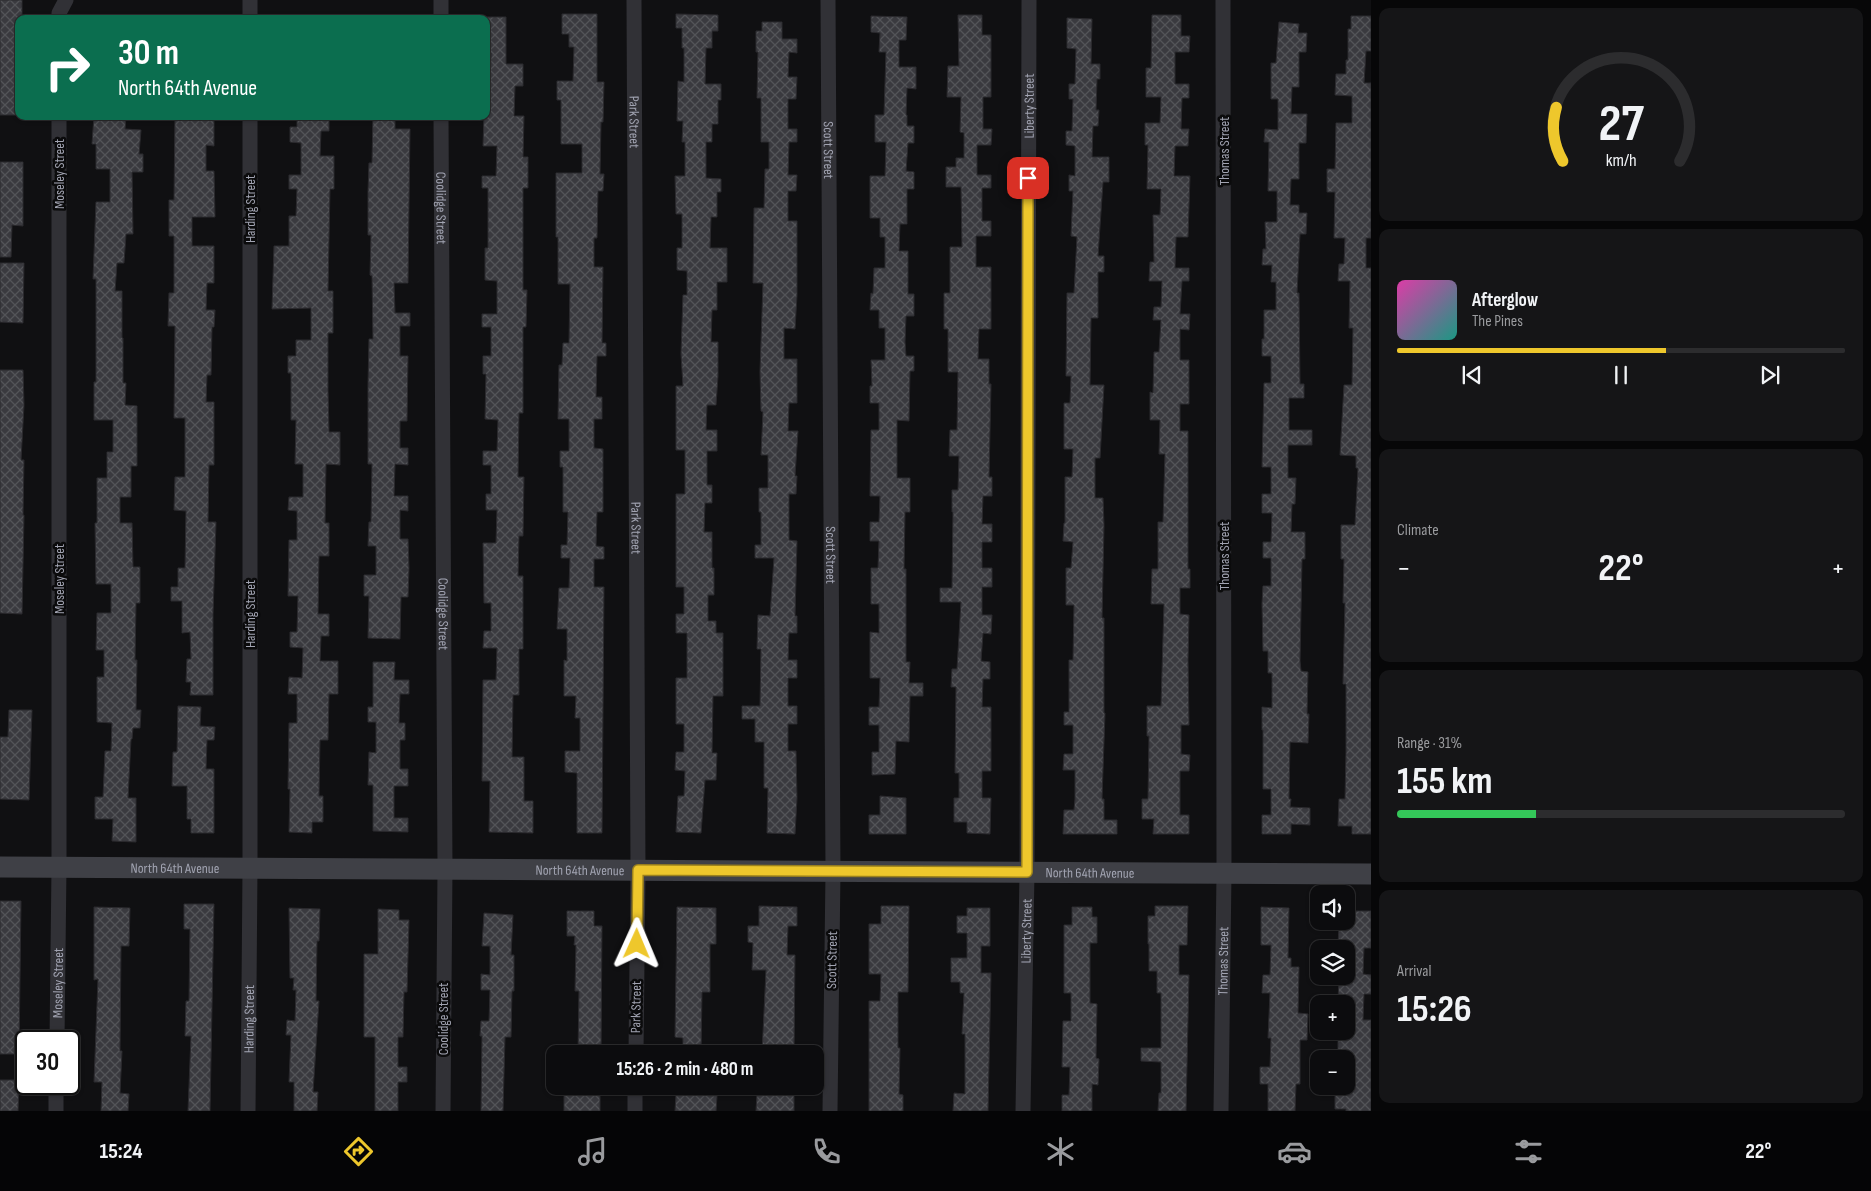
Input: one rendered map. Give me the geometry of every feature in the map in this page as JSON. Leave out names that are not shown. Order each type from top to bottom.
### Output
[{"type":"street","points":[[59,15],[66,0]]},
{"type":"street","points":[[250,0],[250,15]]},
{"type":"street","points":[[441,0],[441,15]]},
{"type":"street","name":"Park Street","points":[[634,0],[638,870],[636,1045]]},
{"type":"street","name":"Scott Street","points":[[828,0],[833,871],[830,1111]]},
{"type":"street","name":"Liberty Street","points":[[1024,1111],[1027,872],[1029,0]]},
{"type":"street","name":"Thomas Street","points":[[1221,1111],[1224,873],[1224,0]]},
{"type":"street","name":"Moseley Street","points":[[57,1030],[59,867],[59,120]]},
{"type":"street","name":"Harding Street","points":[[248,1111],[250,868],[250,120]]},
{"type":"street","name":"Coolidge Street","points":[[442,120],[445,869],[443,1111]]},
{"type":"street","name":"North 64th Avenue","points":[[0,867],[1371,874]]},
{"type":"street","points":[[56,1095],[56,1111]]},
{"type":"street","points":[[635,1095],[635,1111]]},
{"type":"building","points":[[0,0],[22,0],[22,15],[15,15],[15,115],[0,115]]},
{"type":"building","points":[[562,14],[597,14],[597,82],[604,82],[600,174],[604,174],[603,191],[598,191],[597,238],[594,238],[594,267],[603,267],[602,343],[606,343],[606,356],[597,356],[596,397],[602,397],[602,419],[594,419],[594,448],[603,449],[603,512],[597,512],[596,546],[604,547],[604,559],[594,559],[594,587],[604,587],[602,833],[577,833],[577,773],[565,772],[565,751],[580,751],[580,718],[575,718],[576,696],[564,696],[564,660],[567,661],[567,629],[557,629],[559,588],[569,588],[570,558],[561,558],[561,545],[567,545],[568,512],[563,512],[563,467],[560,467],[560,451],[569,451],[569,419],[558,419],[559,365],[562,365],[563,343],[569,343],[570,284],[558,284],[556,173],[582,173],[582,144],[561,144],[561,100],[557,100],[557,81],[573,81],[574,47],[569,47],[569,34],[562,34]]},
{"type":"building","points":[[676,14],[718,15],[718,31],[712,31],[712,48],[706,48],[705,84],[721,84],[721,100],[718,100],[718,124],[712,124],[712,142],[706,142],[706,178],[721,179],[721,192],[717,192],[717,217],[711,217],[710,248],[727,248],[727,282],[717,282],[717,310],[712,310],[711,342],[718,342],[718,376],[716,405],[707,405],[706,430],[717,430],[717,451],[707,451],[707,485],[712,485],[712,503],[705,503],[704,532],[712,532],[714,595],[708,595],[708,621],[716,621],[716,633],[723,633],[723,696],[713,696],[712,753],[717,753],[716,780],[705,780],[701,833],[676,832],[678,796],[684,796],[685,771],[675,770],[676,752],[684,752],[684,724],[676,724],[676,678],[687,678],[687,633],[676,633],[676,614],[684,614],[684,587],[676,587],[676,494],[685,494],[685,450],[676,450],[676,386],[683,386],[681,354],[683,295],[687,295],[687,271],[677,270],[677,248],[682,248],[682,214],[676,214],[675,176],[685,176],[685,142],[682,142],[683,121],[677,121],[678,81],[684,82],[684,48],[682,48],[682,28],[676,28]]},
{"type":"building","points":[[958,15],[982,15],[982,35],[991,35],[991,97],[983,97],[983,129],[992,129],[991,145],[977,145],[977,175],[991,175],[991,188],[982,188],[982,221],[991,221],[991,236],[976,236],[976,267],[991,267],[991,329],[979,329],[978,359],[989,359],[989,384],[991,384],[989,477],[992,477],[992,496],[983,496],[982,524],[992,524],[992,542],[982,542],[982,568],[992,568],[992,587],[982,587],[982,615],[992,615],[991,634],[983,633],[981,661],[990,662],[990,679],[983,679],[982,707],[991,707],[991,771],[982,771],[982,798],[991,798],[990,834],[967,833],[967,822],[954,822],[954,798],[959,798],[959,773],[955,773],[956,687],[951,687],[952,669],[957,669],[961,602],[940,602],[940,588],[952,588],[952,490],[958,490],[959,456],[949,456],[950,430],[957,430],[958,372],[948,372],[948,329],[944,329],[944,293],[950,293],[950,247],[962,247],[961,187],[946,187],[946,167],[956,167],[956,158],[964,158],[964,133],[960,132],[961,97],[947,97],[948,66],[959,66]]},
{"type":"building","points":[[1152,15],[1181,15],[1181,36],[1190,36],[1189,52],[1175,52],[1175,84],[1189,84],[1189,98],[1182,98],[1181,129],[1189,129],[1188,146],[1175,146],[1174,176],[1190,176],[1188,237],[1176,237],[1175,268],[1189,268],[1189,281],[1182,281],[1180,314],[1190,314],[1189,330],[1180,329],[1180,360],[1189,360],[1189,404],[1180,404],[1180,431],[1188,431],[1188,569],[1190,569],[1190,588],[1180,588],[1180,614],[1189,615],[1189,725],[1181,725],[1181,754],[1190,755],[1189,771],[1180,771],[1180,815],[1189,815],[1189,834],[1153,834],[1154,819],[1142,819],[1142,799],[1148,799],[1149,736],[1147,736],[1147,706],[1161,706],[1164,604],[1151,604],[1152,569],[1158,569],[1158,522],[1163,522],[1165,454],[1159,454],[1160,420],[1150,420],[1150,392],[1153,393],[1154,352],[1159,352],[1161,320],[1153,320],[1154,307],[1161,307],[1162,281],[1149,281],[1150,262],[1154,262],[1153,215],[1160,215],[1161,189],[1147,189],[1148,145],[1145,145],[1145,123],[1160,123],[1161,97],[1146,97],[1146,68],[1151,68]]},
{"type":"building","points":[[871,16],[907,17],[906,40],[899,40],[899,67],[916,67],[916,89],[907,88],[906,115],[907,126],[914,126],[914,143],[908,143],[906,171],[914,172],[914,189],[907,189],[907,224],[900,224],[899,251],[908,251],[908,294],[914,294],[914,316],[906,316],[905,342],[906,356],[914,356],[914,371],[910,371],[909,421],[897,420],[897,478],[910,478],[910,512],[905,512],[906,662],[910,662],[909,683],[923,683],[923,696],[910,696],[909,742],[896,741],[895,774],[872,775],[872,752],[879,752],[879,725],[869,725],[869,707],[879,707],[880,678],[870,678],[870,632],[879,633],[879,604],[871,604],[871,568],[878,568],[879,541],[870,541],[870,522],[879,522],[880,496],[870,496],[871,430],[879,430],[879,403],[870,403],[870,386],[872,386],[871,360],[885,360],[885,328],[879,328],[879,310],[870,310],[874,268],[885,268],[885,237],[880,237],[880,218],[870,218],[870,176],[885,176],[886,142],[875,142],[875,115],[884,115],[886,52],[879,52],[880,33],[871,32]]},
{"type":"building","points":[[1351,16],[1371,16],[1371,51],[1366,51],[1364,83],[1371,83],[1371,238],[1366,238],[1366,268],[1371,268],[1371,834],[1352,834],[1352,826],[1338,826],[1339,799],[1345,799],[1346,752],[1346,684],[1343,684],[1345,603],[1343,603],[1344,559],[1341,559],[1341,525],[1355,525],[1358,468],[1356,468],[1356,456],[1340,455],[1344,385],[1352,385],[1353,328],[1349,328],[1350,281],[1338,281],[1339,264],[1344,264],[1345,238],[1334,238],[1335,192],[1327,192],[1327,169],[1335,169],[1336,123],[1352,123],[1352,96],[1335,95],[1336,74],[1346,74],[1348,29],[1351,29]]},
{"type":"building","points":[[490,17],[506,17],[506,64],[523,64],[523,86],[515,86],[514,116],[524,116],[523,157],[528,157],[528,188],[523,188],[523,290],[527,290],[526,327],[523,327],[523,413],[519,413],[518,477],[524,477],[523,536],[519,536],[518,576],[523,576],[523,649],[519,649],[519,695],[513,695],[512,757],[524,757],[524,801],[533,801],[533,833],[489,832],[490,781],[482,781],[483,680],[496,680],[497,648],[483,648],[484,631],[491,631],[491,603],[484,603],[483,543],[496,543],[497,510],[486,510],[486,494],[491,494],[491,465],[483,465],[483,451],[497,451],[498,420],[485,419],[486,374],[483,374],[483,356],[491,356],[491,327],[482,327],[482,314],[497,314],[497,281],[485,280],[485,248],[488,248],[488,188],[482,188],[482,176],[496,176],[497,146],[483,146],[484,120],[490,120]]},
{"type":"building","points":[[1067,18],[1092,19],[1091,64],[1100,64],[1100,79],[1097,79],[1096,110],[1099,110],[1098,126],[1093,126],[1092,157],[1109,157],[1109,182],[1103,182],[1098,256],[1104,256],[1104,272],[1098,272],[1098,318],[1091,318],[1090,385],[1104,385],[1100,458],[1095,458],[1095,498],[1103,498],[1104,525],[1102,618],[1104,618],[1105,713],[1102,799],[1104,799],[1104,820],[1117,820],[1117,834],[1063,834],[1064,810],[1074,810],[1075,799],[1075,770],[1063,770],[1064,754],[1073,754],[1073,725],[1064,725],[1064,712],[1069,712],[1069,660],[1073,660],[1074,605],[1066,605],[1066,568],[1071,568],[1073,542],[1063,541],[1065,477],[1072,477],[1073,449],[1064,449],[1064,403],[1070,403],[1071,376],[1066,376],[1067,293],[1074,293],[1077,237],[1071,236],[1073,191],[1069,191],[1069,175],[1075,176],[1075,146],[1066,145],[1066,131],[1072,131],[1073,99],[1069,99],[1069,84],[1075,84],[1076,49],[1067,48]]},
{"type":"building","points":[[762,22],[782,22],[782,39],[797,39],[797,53],[789,52],[788,77],[797,77],[796,99],[788,99],[788,129],[797,129],[797,142],[789,142],[788,175],[797,175],[796,191],[788,191],[788,221],[797,221],[797,295],[795,329],[784,328],[784,359],[797,359],[797,403],[789,403],[788,431],[798,431],[795,476],[797,476],[796,494],[789,494],[789,540],[797,541],[795,616],[797,616],[797,633],[789,633],[788,660],[797,660],[797,678],[788,678],[788,706],[797,706],[797,724],[788,724],[788,751],[796,751],[797,798],[795,834],[767,833],[768,788],[764,788],[764,742],[755,742],[755,719],[742,719],[742,706],[760,706],[761,649],[757,649],[758,615],[770,616],[774,558],[755,558],[755,545],[761,545],[759,488],[768,488],[768,455],[761,455],[763,412],[761,411],[760,372],[763,283],[753,283],[754,208],[764,208],[765,169],[769,169],[769,142],[761,142],[761,98],[757,98],[758,52],[756,52],[756,31],[762,31]]},
{"type":"building","points":[[1279,22],[1299,24],[1298,33],[1307,33],[1306,52],[1299,52],[1299,87],[1292,87],[1291,114],[1307,114],[1306,143],[1299,143],[1299,179],[1291,179],[1290,205],[1299,205],[1299,213],[1307,213],[1306,234],[1300,234],[1297,293],[1299,293],[1300,384],[1304,384],[1304,398],[1289,398],[1289,430],[1312,430],[1312,445],[1288,445],[1288,478],[1296,478],[1295,504],[1292,504],[1291,532],[1305,532],[1305,559],[1302,559],[1300,661],[1301,671],[1308,672],[1307,714],[1309,714],[1308,743],[1290,742],[1289,799],[1291,799],[1290,807],[1310,808],[1310,825],[1291,824],[1291,834],[1262,834],[1262,815],[1271,815],[1271,789],[1263,789],[1262,707],[1272,708],[1272,673],[1268,673],[1268,651],[1263,651],[1262,604],[1263,586],[1271,586],[1271,558],[1263,558],[1263,542],[1271,542],[1272,513],[1262,513],[1262,494],[1271,494],[1271,467],[1262,467],[1264,383],[1271,383],[1271,356],[1262,356],[1262,339],[1264,339],[1264,310],[1276,310],[1276,282],[1271,282],[1272,265],[1262,265],[1263,249],[1266,249],[1265,222],[1277,222],[1277,191],[1268,191],[1269,142],[1264,142],[1265,129],[1278,130],[1278,99],[1271,99],[1271,63],[1276,63]]},
{"type":"building","points":[[94,120],[126,120],[125,129],[141,130],[139,154],[143,154],[143,172],[132,172],[133,234],[126,234],[124,263],[117,263],[115,291],[122,291],[123,383],[126,383],[125,405],[137,406],[137,466],[131,466],[131,497],[120,497],[120,523],[132,523],[133,567],[140,567],[140,603],[136,603],[135,660],[137,660],[136,710],[141,710],[140,728],[133,728],[131,739],[128,798],[136,798],[136,842],[112,841],[113,819],[95,819],[95,797],[103,797],[105,751],[111,751],[112,723],[97,722],[97,677],[104,677],[104,650],[96,650],[97,613],[111,613],[111,584],[96,584],[95,523],[97,523],[97,478],[107,478],[107,452],[113,452],[113,420],[94,420],[96,279],[93,279],[96,202],[110,202],[110,169],[96,169],[96,144],[92,144]]},
{"type":"building","points":[[175,120],[214,120],[214,146],[206,145],[206,171],[214,171],[215,217],[192,217],[192,246],[214,246],[214,283],[207,283],[206,310],[215,310],[214,327],[212,327],[211,375],[207,375],[206,402],[214,402],[214,465],[209,465],[208,522],[216,522],[213,695],[190,695],[191,682],[186,682],[187,659],[191,659],[190,632],[182,633],[182,601],[171,601],[171,587],[178,587],[178,568],[185,568],[186,511],[174,510],[175,477],[185,477],[185,418],[174,418],[175,326],[168,326],[169,293],[174,293],[174,236],[169,236],[169,200],[174,200]]},
{"type":"building","points":[[297,120],[329,120],[329,131],[321,131],[320,156],[334,156],[334,189],[330,189],[328,291],[333,291],[333,333],[328,333],[329,432],[340,432],[340,465],[326,464],[325,523],[329,523],[329,556],[319,556],[318,614],[329,614],[329,636],[321,636],[320,661],[338,661],[338,694],[329,694],[328,740],[320,740],[319,796],[323,796],[323,822],[312,822],[312,833],[289,832],[290,789],[288,789],[289,723],[297,723],[297,694],[288,694],[289,677],[302,678],[303,648],[290,647],[290,632],[297,632],[298,596],[288,596],[289,540],[297,540],[297,511],[288,510],[289,497],[303,497],[303,464],[295,464],[296,420],[291,420],[291,373],[288,373],[288,356],[296,356],[296,340],[311,340],[311,308],[272,309],[274,246],[289,246],[289,216],[296,216],[297,189],[289,189],[289,175],[301,175],[301,143],[290,142],[290,127],[297,127]]},
{"type":"building","points":[[373,120],[395,120],[395,129],[410,129],[408,283],[394,283],[395,313],[410,313],[410,326],[400,326],[400,356],[408,356],[407,421],[400,421],[400,448],[408,448],[408,465],[395,464],[394,496],[408,496],[408,511],[400,510],[400,539],[408,539],[409,568],[408,597],[401,597],[400,639],[368,638],[369,596],[364,596],[364,575],[376,575],[376,546],[368,546],[369,522],[371,522],[372,464],[368,464],[369,339],[373,339],[372,276],[370,275],[371,235],[368,235],[368,192],[369,163],[372,163]]},
{"type":"building","points":[[0,162],[23,162],[23,226],[12,225],[11,257],[0,257]]},
{"type":"building","points":[[0,263],[24,263],[23,323],[0,322]]},
{"type":"building","points":[[0,370],[23,370],[24,405],[21,460],[24,460],[22,614],[0,613]]},
{"type":"building","points":[[373,662],[395,662],[394,680],[409,680],[409,694],[400,694],[399,723],[405,723],[405,740],[400,740],[400,769],[408,769],[408,786],[394,786],[394,818],[408,818],[408,832],[373,831],[373,785],[368,785],[369,752],[376,753],[376,722],[368,722],[368,707],[373,707]]},
{"type":"building","points":[[178,706],[201,707],[200,726],[215,727],[214,740],[207,740],[206,769],[214,769],[214,833],[191,833],[191,819],[187,819],[187,786],[172,786],[173,752],[177,752]]},
{"type":"building","points":[[9,710],[32,710],[29,800],[0,799],[0,737],[8,737]]},
{"type":"building","points":[[880,796],[906,798],[906,834],[869,834],[869,815],[880,815]]},
{"type":"building","points":[[0,901],[21,901],[19,1030],[15,1030],[15,1054],[0,1054]]},
{"type":"building","points":[[184,904],[214,904],[210,1111],[188,1111],[191,1036],[185,1036],[186,1001],[189,1001],[190,929],[184,929]]},
{"type":"building","points":[[759,906],[797,907],[797,926],[788,926],[787,955],[795,955],[794,1045],[762,1045],[766,970],[752,970],[753,943],[748,942],[748,926],[759,926]]},
{"type":"building","points":[[881,906],[909,906],[908,992],[898,992],[899,1094],[903,1095],[903,1111],[869,1111],[869,1001],[880,1001],[881,974],[869,974],[869,924],[881,924]]},
{"type":"building","points":[[1155,906],[1188,906],[1187,945],[1179,945],[1179,975],[1189,975],[1186,1111],[1158,1111],[1159,1093],[1161,1093],[1161,1062],[1141,1061],[1141,1048],[1161,1048],[1161,993],[1157,993],[1157,971],[1149,971],[1148,916],[1155,916]]},
{"type":"building","points":[[94,907],[130,908],[129,946],[121,946],[120,1051],[122,1051],[120,1093],[129,1094],[128,1111],[101,1111],[102,1082],[94,1082],[98,979],[94,980]]},
{"type":"building","points":[[677,907],[716,908],[716,944],[710,944],[710,992],[702,992],[701,1045],[683,1045],[683,1038],[675,1037]]},
{"type":"building","points":[[1072,907],[1092,907],[1092,917],[1097,917],[1097,943],[1090,943],[1090,1003],[1097,1004],[1096,1058],[1099,1059],[1098,1085],[1092,1084],[1092,1111],[1062,1111],[1062,1095],[1069,1095],[1070,1067],[1062,1067],[1063,1021],[1071,1021],[1071,993],[1064,993],[1064,925],[1072,925]]},
{"type":"building","points":[[1261,907],[1289,908],[1288,958],[1291,958],[1291,967],[1299,967],[1298,1013],[1308,1014],[1307,1040],[1300,1040],[1300,1084],[1296,1084],[1295,1111],[1268,1111],[1268,1084],[1260,1084],[1260,1067],[1270,1067],[1271,1038],[1268,1038],[1270,993],[1262,993],[1263,975],[1270,975],[1271,945],[1261,945]]},
{"type":"building","points":[[289,908],[320,909],[319,941],[317,941],[316,1001],[319,1001],[313,1092],[318,1092],[317,1111],[294,1111],[294,1082],[289,1082],[291,1035],[286,1035],[287,1020],[295,1021],[296,990],[293,990],[294,978],[290,978]]},
{"type":"building","points":[[967,908],[990,908],[990,946],[981,946],[981,973],[991,973],[988,1111],[953,1111],[954,1093],[965,1094],[965,1034],[962,1034],[964,993],[960,993],[960,982],[951,982],[951,958],[967,958],[967,933],[957,933],[957,916],[967,916]]},
{"type":"building","points":[[378,909],[399,910],[399,920],[409,920],[407,992],[404,992],[403,1037],[398,1037],[398,1067],[407,1067],[407,1082],[398,1082],[398,1111],[375,1111],[375,1037],[364,1037],[364,954],[378,954]]},
{"type":"building","points":[[567,911],[594,911],[594,926],[602,926],[601,1045],[578,1045],[579,991],[575,991],[576,945],[574,945],[575,936],[567,936]]},
{"type":"building","points":[[1355,911],[1371,911],[1371,948],[1364,948],[1363,974],[1371,975],[1371,994],[1364,994],[1363,1020],[1371,1020],[1371,1111],[1335,1109],[1335,1095],[1355,1095],[1355,1050],[1338,1050],[1338,1040],[1355,1040],[1355,995],[1338,995],[1339,985],[1355,985],[1355,940],[1338,940],[1339,930],[1355,930]]},
{"type":"building","points":[[484,913],[513,915],[511,955],[514,955],[514,991],[512,991],[511,1037],[505,1037],[503,1111],[481,1111],[481,1021],[489,1021],[490,990],[481,990],[481,974],[490,975],[490,946],[482,946]]},
{"type":"building","points":[[0,1080],[15,1080],[15,1095],[19,1095],[18,1111],[0,1111]]},
{"type":"building","points":[[564,1095],[600,1095],[600,1111],[564,1111]]},
{"type":"building","points":[[676,1095],[717,1096],[716,1111],[675,1111]]},
{"type":"building","points":[[757,1095],[794,1095],[794,1111],[756,1111]]},
{"type":"route","points":[[637,944],[638,870],[1027,872],[1028,178]]}]
